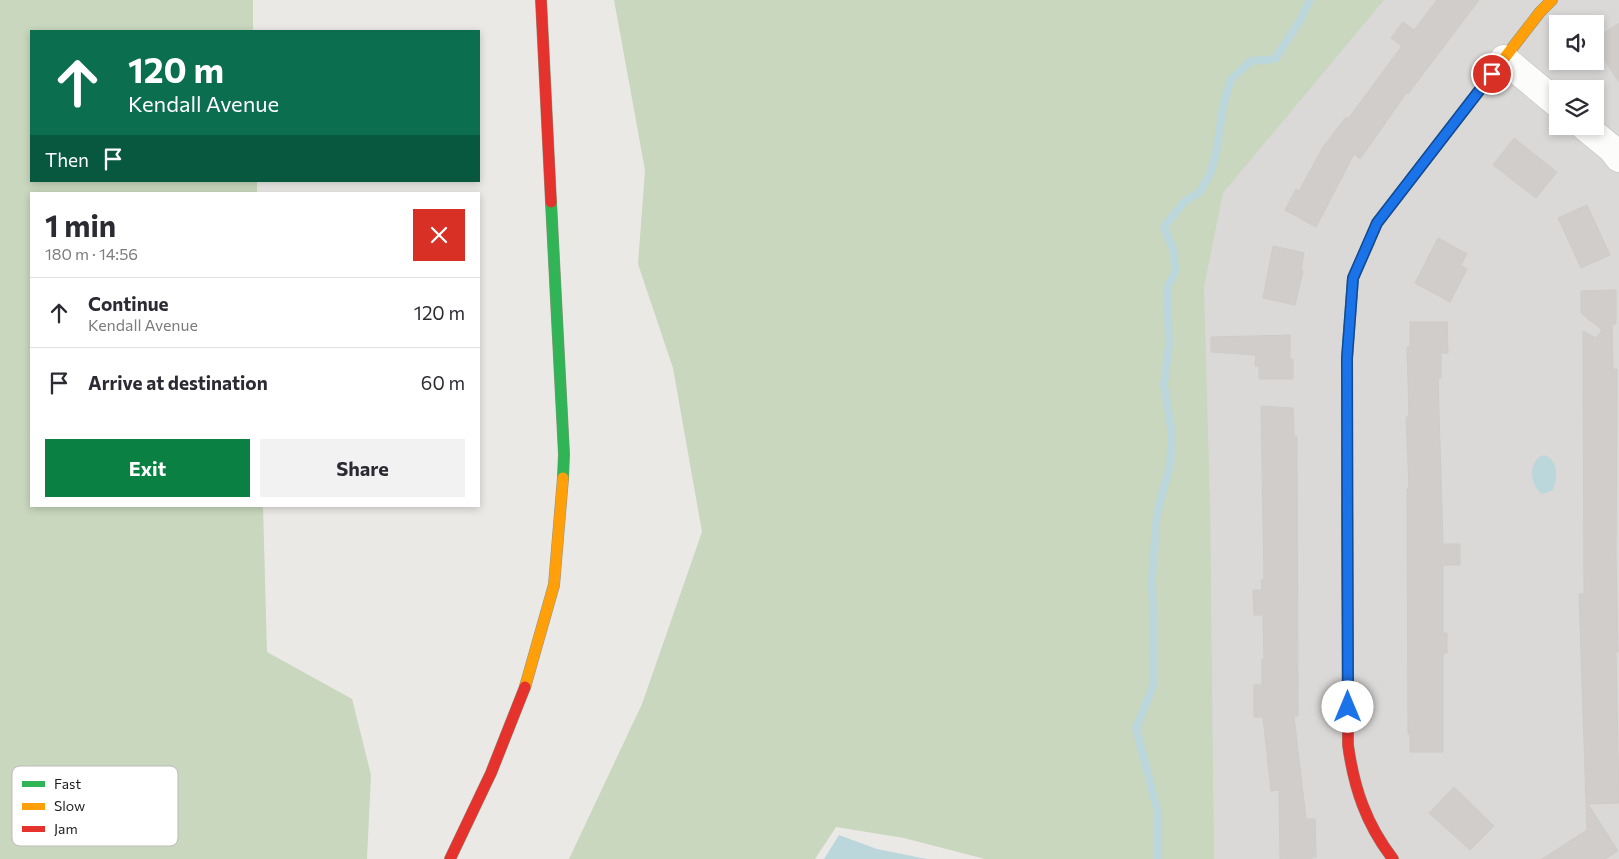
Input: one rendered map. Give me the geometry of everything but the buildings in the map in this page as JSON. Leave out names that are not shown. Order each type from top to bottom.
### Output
[{"type":"street","points":[[450,859],[494,767],[520,704],[540,642],[556,572],[564,454],[541,0]]},
{"type":"street","points":[[1392,857],[1365,817],[1352,782],[1348,745],[1347,358],[1353,278],[1377,223],[1552,0]]},
{"type":"street","points":[[1504,59],[1549,96]]},
{"type":"street","points":[[1595,135],[1612,149],[1619,158]]},
{"type":"shaded area","points":[[1150,0],[1619,0],[1619,859],[1177,859]]},
{"type":"green space","points":[[0,0],[253,0],[253,30],[30,30],[30,182],[257,182],[257,192],[30,192],[30,507],[263,507],[267,652],[352,699],[371,775],[367,859],[0,859]]},
{"type":"green space","points":[[614,0],[1384,0],[1223,193],[1204,287],[1210,503],[1214,859],[985,859],[904,838],[836,827],[815,859],[569,859],[642,704],[702,532],[673,368],[638,264],[645,170]]},
{"type":"water","points":[[1544,455],[1549,457],[1555,465],[1556,482],[1552,491],[1542,494],[1535,485],[1532,473],[1535,462]]},
{"type":"water","points":[[839,835],[877,849],[927,859],[824,859]]},
{"type":"waterway","points":[[1158,859],[1158,813],[1136,728],[1153,686],[1152,579],[1157,513],[1170,465],[1172,434],[1164,385],[1169,343],[1167,288],[1175,272],[1174,252],[1164,227],[1184,202],[1200,192],[1211,172],[1217,148],[1223,106],[1231,79],[1251,61],[1275,59],[1300,20],[1310,0]]},
{"type":"traffic: fast","points":[[551,202],[564,454],[563,478]]},
{"type":"traffic: fast","points":[[1347,509],[1347,358],[1353,278],[1369,242]]},
{"type":"traffic: slow","points":[[1369,242],[1377,223],[1540,12],[1552,0]]},
{"type":"traffic: slow","points":[[525,687],[554,585],[563,478]]},
{"type":"traffic: jam","points":[[541,0],[551,202]]},
{"type":"traffic: jam","points":[[1347,509],[1348,745],[1358,791],[1368,819],[1393,859]]},
{"type":"traffic: jam","points":[[450,859],[491,773],[525,687]]},
{"type":"route","points":[[1348,707],[1347,358],[1353,278],[1377,223],[1492,74]]}]
